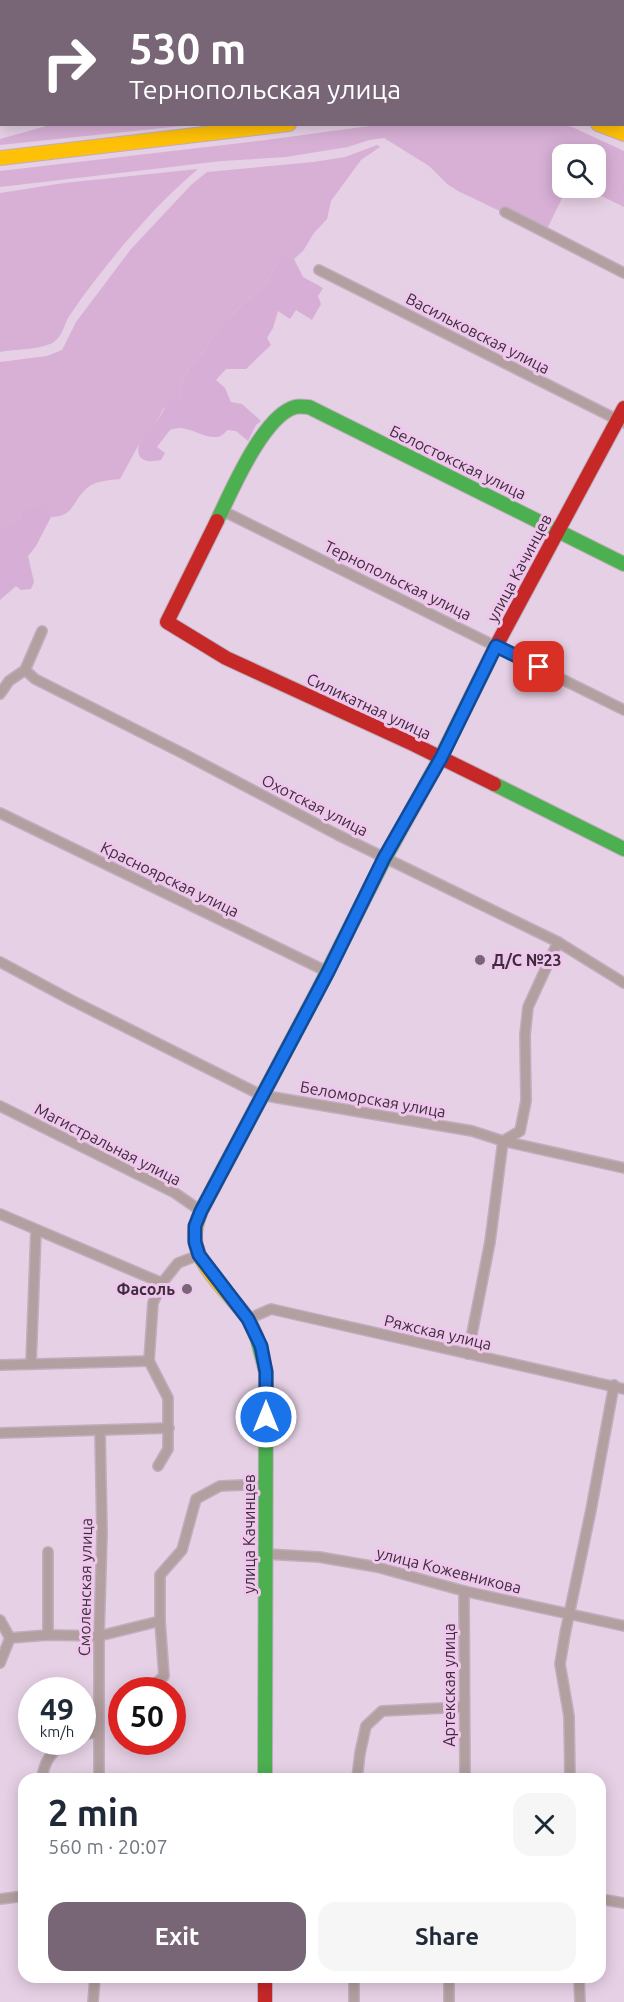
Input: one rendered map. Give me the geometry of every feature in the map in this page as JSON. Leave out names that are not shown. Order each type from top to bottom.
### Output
[{"type":"main road","points":[[0,158],[272,126]]},
{"type":"main road","points":[[603,126],[622,133]]},
{"type":"main road","name":"Белостокская улица","points":[[223,511],[262,434],[288,411],[295,407],[309,407],[624,564]]},
{"type":"main road","name":"улица Качинцев","points":[[265,1773],[266,1372],[261,1346],[248,1319],[199,1255],[195,1242],[195,1226],[261,1095],[328,972],[384,858],[441,758],[496,646],[622,417]]},
{"type":"main road","name":"Силикатная улица","points":[[223,511],[167,622],[226,658],[441,758],[624,849]]},
{"type":"main road","points":[[265,1983],[265,2002]]},
{"type":"street","points":[[505,212],[624,273]]},
{"type":"street","name":"Васильковская улица","points":[[319,270],[622,417]]},
{"type":"street","name":"Тернопольская улица","points":[[223,511],[624,710]]},
{"type":"street","points":[[0,694],[9,681],[25,670],[42,631]]},
{"type":"street","name":"Охотская улица","points":[[25,670],[35,679],[186,754],[338,835],[558,942],[624,983]]},
{"type":"street","name":"Красноярская улица","points":[[0,813],[328,972]]},
{"type":"street","points":[[468,1354],[490,1242],[503,1141],[520,1131],[525,1101],[525,1035],[528,1007],[558,942]]},
{"type":"street","name":"Беломорская улица","points":[[0,962],[261,1095],[472,1131],[503,1141],[624,1168]]},
{"type":"street","name":"Магистральная улица","points":[[0,1106],[175,1193],[201,1211]]},
{"type":"street","points":[[0,1214],[162,1283]]},
{"type":"street","points":[[31,1364],[36,1230]]},
{"type":"street","points":[[158,1466],[168,1449],[169,1428],[168,1398],[149,1361],[153,1303],[162,1283],[178,1263],[199,1255]]},
{"type":"street","name":"Ряжская улица","points":[[248,1319],[272,1309],[619,1387]]},
{"type":"street","points":[[0,1365],[149,1361]]},
{"type":"street","points":[[570,1773],[569,1716],[560,1664],[619,1387]]},
{"type":"street","points":[[0,1433],[169,1428]]},
{"type":"street","name":"Смоленская улица","points":[[99,1773],[102,1533],[100,1431]]},
{"type":"street","points":[[163,1677],[160,1575],[182,1550],[196,1499],[220,1486],[266,1484]]},
{"type":"street","points":[[48,1552],[48,1635]]},
{"type":"street","name":"улица Кожевникова","points":[[265,1554],[319,1557],[377,1568],[464,1591],[624,1626]]},
{"type":"street","name":"Артекская улица","points":[[464,1591],[465,1773]]},
{"type":"street","points":[[0,1620],[10,1638]]},
{"type":"street","points":[[10,1638],[48,1635],[99,1636],[160,1620]]},
{"type":"street","points":[[0,1663],[10,1638]]},
{"type":"street","points":[[358,1773],[366,1726],[382,1711],[464,1707]]},
{"type":"street","points":[[43,1773],[49,1755]]},
{"type":"street","points":[[0,1899],[18,1897]]},
{"type":"street","points":[[606,1900],[624,1903]]},
{"type":"street","points":[[93,2002],[95,1983]]},
{"type":"street","points":[[354,1983],[354,2002]]},
{"type":"street","points":[[449,1983],[449,2002]]},
{"type":"street","points":[[579,1983],[580,2002]]},
{"type":"shaded area","points":[[46,126],[181,126],[0,145],[0,139]]},
{"type":"shaded area","points":[[370,126],[568,126],[624,151],[624,207],[606,198],[606,144],[552,144],[552,198],[562,198],[545,233],[458,191],[447,184],[429,166],[384,138],[348,147],[286,157],[222,161],[0,187],[0,171]]},
{"type":"shaded area","points":[[377,145],[380,147],[361,160],[331,201],[327,219],[314,233],[303,251],[294,259],[284,258],[274,269],[267,282],[220,326],[203,353],[189,368],[181,384],[180,400],[163,409],[158,420],[144,435],[120,479],[102,481],[90,486],[69,511],[59,516],[51,517],[49,509],[22,510],[18,520],[8,528],[0,526],[0,362],[47,356],[62,350],[76,322],[131,249],[191,185],[207,172],[345,157]]},
{"type":"shaded area","points":[[198,169],[150,214],[122,247],[81,299],[57,340],[42,347],[0,352],[0,193],[64,183]]},
{"type":"shaded area","points":[[284,257],[294,259],[303,277],[323,288],[318,296],[321,304],[312,320],[296,310],[290,319],[278,311],[267,338],[271,345],[246,369],[226,369],[216,380],[225,388],[231,402],[242,404],[261,421],[256,425],[248,441],[236,431],[227,430],[223,435],[211,437],[176,428],[170,430],[157,447],[165,453],[161,460],[152,461],[141,458],[138,449],[143,436],[158,420],[170,400],[180,399],[181,384],[189,368],[203,353],[220,326],[267,282]]},
{"type":"shaded area","points":[[43,505],[49,509],[51,517],[36,546],[28,556],[34,582],[31,589],[21,590],[16,586],[0,600],[0,526],[8,527],[18,520],[22,510]]},
{"type":"traffic: fast","points":[[217,521],[249,456],[271,425],[283,413],[295,407],[309,407],[624,564]]},
{"type":"traffic: fast","points":[[315,996],[385,858],[441,757],[495,648]]},
{"type":"traffic: fast","points":[[494,784],[624,849]]},
{"type":"traffic: fast","points":[[249,1320],[257,1338],[266,1372],[265,1773]]},
{"type":"traffic: slow","points":[[0,158],[272,126]]},
{"type":"traffic: slow","points":[[603,126],[624,134]]},
{"type":"traffic: slow","points":[[249,1320],[208,1270],[197,1249],[196,1228],[201,1211],[315,996]]},
{"type":"traffic: jam","points":[[495,648],[624,408]]},
{"type":"traffic: jam","points":[[217,521],[167,622],[226,658],[494,784]]},
{"type":"traffic: jam","points":[[265,1983],[265,2002]]},
{"type":"place","name":"Д/С №23","points":[[480,960]]},
{"type":"place","name":"Фасоль","points":[[187,1289]]},
{"type":"route","points":[[266,1417],[266,1372],[261,1346],[248,1319],[199,1255],[195,1242],[195,1226],[261,1095],[328,972],[384,858],[441,758],[496,646],[539,667]]}]
